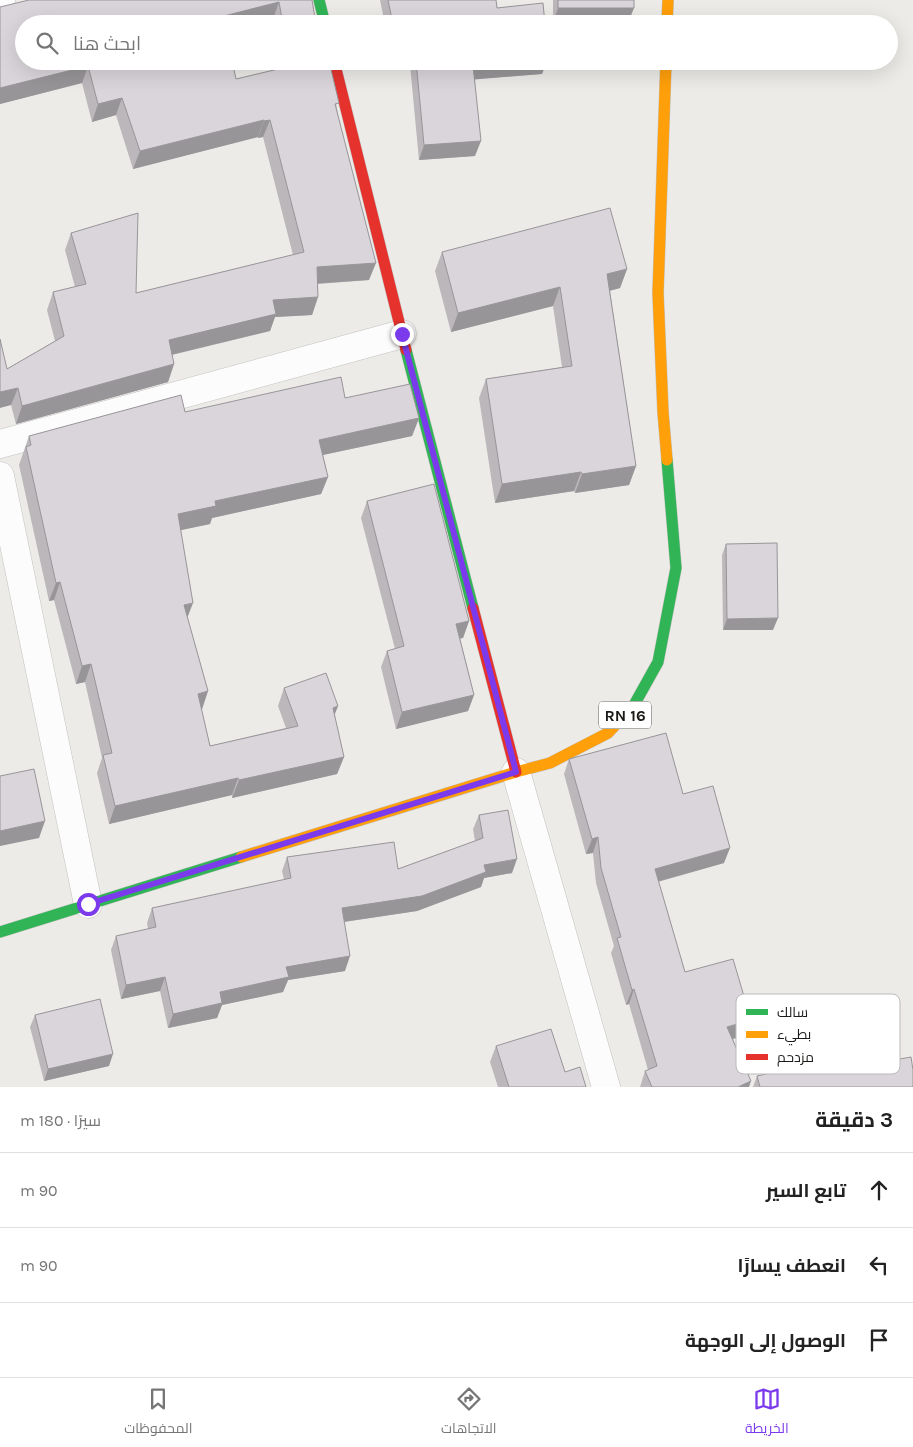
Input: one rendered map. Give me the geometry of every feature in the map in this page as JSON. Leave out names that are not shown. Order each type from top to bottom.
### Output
[{"type":"main road","points":[[319,0],[322,15]]},
{"type":"main road","points":[[667,15],[668,0]]},
{"type":"main road","points":[[336,70],[402,334],[516,772]]},
{"type":"main road","name":"RN 16","points":[[0,932],[516,772],[550,764],[608,733],[634,705],[658,662],[676,568],[663,412],[658,293],[666,70]]},
{"type":"street","points":[[0,444],[402,334]]},
{"type":"street","points":[[0,476],[88,904]]},
{"type":"street","points":[[516,772],[606,1087]]},
{"type":"building","points":[[29,0],[312,0],[314,15],[281,15],[279,2],[228,15],[15,15],[15,70],[72,70],[0,88],[0,7]]},
{"type":"building","points":[[388,0],[496,0],[497,8],[543,3],[544,15],[391,15]]},
{"type":"building","points":[[558,0],[634,0],[634,8],[558,8]]},
{"type":"building","points":[[89,70],[234,70],[236,79],[274,70],[331,70],[339,103],[335,104],[376,263],[317,267],[318,297],[273,300],[276,314],[169,340],[174,364],[22,406],[18,388],[0,392],[0,339],[7,369],[64,336],[53,292],[86,284],[71,233],[138,213],[136,293],[304,252],[270,120],[140,151],[122,98],[98,104]]},
{"type":"building","points":[[417,70],[474,70],[481,141],[424,145]]},
{"type":"building","points":[[610,208],[627,269],[607,274],[636,466],[502,484],[486,379],[572,366],[560,287],[458,313],[442,252]]},
{"type":"building","points":[[341,377],[345,398],[410,384],[419,418],[319,440],[328,477],[215,501],[216,506],[178,514],[193,603],[184,605],[208,691],[198,694],[210,746],[298,726],[284,688],[326,673],[338,706],[333,708],[344,757],[239,780],[238,778],[115,806],[103,755],[112,753],[91,664],[82,666],[60,582],[56,583],[26,447],[31,445],[29,436],[181,395],[185,412]]},
{"type":"building","points":[[434,484],[469,621],[456,624],[474,695],[402,712],[387,651],[404,646],[367,501]]},
{"type":"building","points":[[777,543],[778,618],[727,619],[726,544]]},
{"type":"building","points":[[666,733],[683,794],[713,786],[730,848],[655,869],[685,972],[733,959],[743,994],[736,994],[736,1024],[727,1027],[736,1047],[736,1074],[748,1074],[751,1081],[738,1087],[652,1087],[645,1071],[657,1066],[617,938],[621,937],[601,868],[598,837],[592,839],[569,759]]},
{"type":"building","points":[[34,769],[45,821],[0,831],[0,776]]},
{"type":"building","points":[[508,810],[517,859],[484,865],[486,872],[422,896],[342,908],[350,956],[286,967],[289,977],[220,992],[222,1003],[173,1014],[165,977],[126,985],[116,936],[156,927],[152,908],[291,878],[287,857],[394,842],[398,869],[483,838],[479,815]]},
{"type":"building","points":[[100,999],[113,1054],[48,1069],[35,1015]]},
{"type":"building","points":[[551,1029],[565,1072],[580,1067],[586,1087],[509,1087],[496,1046]]},
{"type":"building","points":[[911,1057],[913,1087],[760,1087],[757,1076],[766,1074],[900,1074],[900,1059]]},
{"type":"traffic: fast","points":[[319,0],[323,15]]},
{"type":"traffic: fast","points":[[406,350],[473,608]]},
{"type":"traffic: fast","points":[[624,716],[634,705],[658,662],[676,568],[667,460]]},
{"type":"traffic: fast","points":[[0,932],[241,857]]},
{"type":"traffic: slow","points":[[667,15],[668,0]]},
{"type":"traffic: slow","points":[[666,70],[658,293],[667,460]]},
{"type":"traffic: slow","points":[[241,857],[550,763],[608,733],[624,716]]},
{"type":"traffic: jam","points":[[336,70],[406,350]]},
{"type":"traffic: jam","points":[[473,608],[516,772]]},
{"type":"route","points":[[88,904],[516,772],[402,334]]}]
